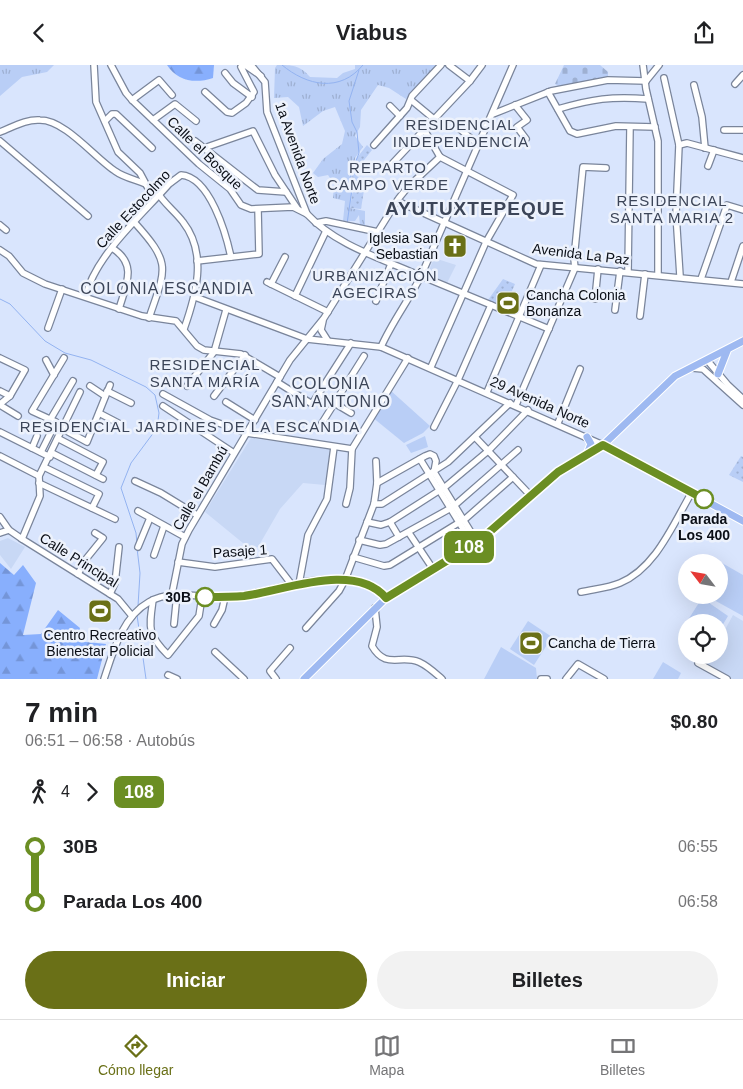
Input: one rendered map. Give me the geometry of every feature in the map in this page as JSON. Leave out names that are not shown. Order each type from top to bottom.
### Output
[{"type":"main road","points":[[304,679],[386,598],[475,544],[558,472],[603,445],[657,392],[688,369],[743,341]]},
{"type":"main road","points":[[716,375],[729,349],[743,345]]},
{"type":"main road","points":[[586,437],[591,444],[587,455]]},
{"type":"main road","name":"29 Avenida Norte","points":[[603,445],[743,521]]},
{"type":"street","points":[[94,65],[96,102],[118,152],[140,173],[146,184]]},
{"type":"street","name":"Calle el Bosque","points":[[111,65],[126,93],[132,100],[199,164],[230,189],[240,205],[258,209],[285,207],[298,209],[307,214]]},
{"type":"street","points":[[205,92],[227,112],[232,113],[252,97],[254,89],[240,67],[246,65],[263,77]]},
{"type":"street","points":[[251,65],[263,77]]},
{"type":"street","points":[[374,145],[400,116],[412,96],[441,65]]},
{"type":"street","points":[[450,65],[470,81]]},
{"type":"street","points":[[392,164],[470,81],[482,65]]},
{"type":"street","points":[[381,347],[390,326],[410,298],[421,276],[493,115],[513,65]]},
{"type":"street","points":[[643,65],[659,157],[657,208],[658,274]]},
{"type":"street","points":[[493,115],[548,92],[608,80],[646,81],[660,66]]},
{"type":"street","points":[[225,73],[233,83],[252,97]]},
{"type":"street","points":[[735,83],[743,75]]},
{"type":"street","name":"1a Avenida Norte","points":[[263,77],[266,86],[267,112],[307,214],[316,223],[326,231],[392,264],[549,329]]},
{"type":"street","points":[[664,79],[679,145],[676,214],[680,277]]},
{"type":"street","points":[[132,100],[159,80],[172,95]]},
{"type":"street","points":[[694,85],[702,117],[705,148]]},
{"type":"street","points":[[548,92],[570,131],[577,135],[616,125],[655,127]]},
{"type":"street","points":[[558,109],[595,99],[616,96],[648,99]]},
{"type":"street","points":[[411,100],[434,119]]},
{"type":"street","points":[[153,120],[175,104],[196,121]]},
{"type":"street","points":[[515,105],[526,120],[517,127],[526,139]]},
{"type":"street","points":[[390,106],[400,116]]},
{"type":"street","points":[[105,121],[112,114],[116,114],[152,148]]},
{"type":"street","points":[[0,132],[26,121],[42,119],[49,121],[77,139],[114,171],[156,190],[159,196],[185,224],[197,261],[195,297],[184,329]]},
{"type":"street","points":[[456,126],[479,145]]},
{"type":"street","points":[[628,272],[630,127]]},
{"type":"street","points":[[724,130],[743,130]]},
{"type":"street","points":[[204,148],[254,131],[286,192],[298,209]]},
{"type":"street","points":[[424,131],[440,157],[513,195],[486,242],[431,367]]},
{"type":"street","points":[[0,141],[88,216]]},
{"type":"street","points":[[195,141],[258,190],[286,192]]},
{"type":"street","points":[[679,145],[687,143],[743,158]]},
{"type":"street","points":[[708,167],[714,150]]},
{"type":"street","name":"Calle el Bambú","points":[[174,624],[174,594],[178,562],[185,537],[197,515],[296,351],[326,315],[397,201],[408,187],[440,157]]},
{"type":"street","points":[[374,504],[382,504],[432,474],[513,404],[549,329],[575,268],[574,259],[584,167],[606,168]]},
{"type":"street","name":"Calle Estocolmo","points":[[86,297],[93,275],[112,248],[177,177],[189,177],[215,207],[226,230],[231,257]]},
{"type":"street","name":"Avenida La Paz","points":[[397,201],[526,261],[541,265],[658,274],[743,284]]},
{"type":"street","points":[[701,279],[726,205],[743,210]]},
{"type":"street","points":[[197,261],[253,256],[261,252],[258,209]]},
{"type":"street","points":[[316,223],[326,221],[378,232]]},
{"type":"street","points":[[135,223],[161,256],[163,277],[149,318]]},
{"type":"street","points":[[0,225],[6,230]]},
{"type":"street","points":[[295,296],[326,231]]},
{"type":"street","points":[[731,283],[743,247]]},
{"type":"street","points":[[112,248],[122,254],[127,264],[129,275],[119,309]]},
{"type":"street","points":[[0,250],[7,254],[17,268],[29,277],[149,318],[176,321],[199,347],[214,352],[234,352],[245,355],[312,405],[351,343]]},
{"type":"street","points":[[285,257],[269,283],[326,315],[321,331],[328,341]]},
{"type":"street","points":[[376,301],[392,264]]},
{"type":"street","points":[[487,393],[541,265]]},
{"type":"street","points":[[595,299],[598,269]]},
{"type":"street","points":[[615,310],[620,271]]},
{"type":"street","points":[[640,316],[645,274]]},
{"type":"street","points":[[48,327],[62,289]]},
{"type":"street","name":"29 Avenida Norte","points":[[195,297],[307,339],[381,347],[558,423],[603,445]]},
{"type":"street","points":[[434,427],[458,380],[491,305]]},
{"type":"street","points":[[187,386],[214,352],[226,310]]},
{"type":"street","points":[[214,396],[245,355]]},
{"type":"street","points":[[322,423],[364,356]]},
{"type":"street","points":[[40,452],[56,422],[32,411],[64,358]]},
{"type":"street","points":[[346,504],[350,488],[352,449],[408,358]]},
{"type":"street","points":[[0,367],[2,359],[25,370],[10,396],[0,404],[18,416]]},
{"type":"street","points":[[46,360],[54,375]]},
{"type":"street","points":[[707,361],[716,375],[743,405]]},
{"type":"street","points":[[688,369],[700,368],[716,375],[743,399]]},
{"type":"street","points":[[558,423],[580,369]]},
{"type":"street","points":[[50,420],[73,381]]},
{"type":"street","points":[[90,386],[108,391],[131,403]]},
{"type":"street","points":[[0,391],[10,396]]},
{"type":"street","points":[[63,429],[87,442],[108,391]]},
{"type":"street","points":[[22,539],[40,496],[39,480],[44,467],[80,393]]},
{"type":"street","points":[[162,394],[210,420],[247,433],[352,449]]},
{"type":"street","points":[[319,394],[352,413]]},
{"type":"street","points":[[226,403],[255,420]]},
{"type":"street","points":[[163,406],[234,453]]},
{"type":"street","points":[[367,522],[381,525],[390,522],[442,489],[488,451],[528,411]]},
{"type":"street","points":[[99,413],[122,425]]},
{"type":"street","points":[[0,432],[40,452],[51,455],[103,479]]},
{"type":"street","points":[[32,448],[37,436]]},
{"type":"street","points":[[475,437],[531,496]]},
{"type":"street","points":[[59,439],[103,462],[96,475]]},
{"type":"street","points":[[299,584],[308,535],[327,499],[334,447]]},
{"type":"street","points":[[359,540],[380,545],[409,533],[453,506],[518,450]]},
{"type":"street","points":[[377,483],[430,454],[436,461],[432,474]]},
{"type":"street","points":[[0,456],[39,480],[115,519]]},
{"type":"street","points":[[420,459],[442,489],[475,544]]},
{"type":"street","points":[[306,628],[339,591],[345,580],[374,504],[377,483],[376,461]]},
{"type":"street","points":[[44,467],[98,494],[92,508]]},
{"type":"street","points":[[353,557],[378,565],[390,565],[462,521],[513,477]]},
{"type":"street","points":[[135,481],[161,493],[197,515]]},
{"type":"street","points":[[582,592],[619,583],[636,574],[653,556],[692,492]]},
{"type":"street","points":[[138,511],[185,537]]},
{"type":"street","points":[[0,517],[9,530],[0,533]]},
{"type":"street","points":[[138,547],[150,518]]},
{"type":"street","points":[[390,522],[399,537]]},
{"type":"street","points":[[154,555],[164,525]]},
{"type":"street","name":"Calle Principal","points":[[9,530],[118,599],[132,616]]},
{"type":"street","points":[[78,574],[86,559],[104,538],[95,533]]},
{"type":"street","points":[[409,533],[433,569]]},
{"type":"street","points":[[110,594],[115,583],[119,547]]},
{"type":"street","name":"Pasaje 1","points":[[178,562],[215,567],[272,559],[292,585]]},
{"type":"street","points":[[104,679],[123,631],[132,616],[139,608],[152,600],[174,594],[202,597],[244,596],[292,585],[345,580],[372,587],[386,598]]},
{"type":"street","points":[[152,600],[150,625],[154,641],[168,655],[199,616],[202,597]]},
{"type":"street","points":[[214,624],[222,610],[225,597]]},
{"type":"street","points":[[374,608],[377,627],[372,646],[377,654],[390,661],[418,661],[442,679]]},
{"type":"street","points":[[276,679],[270,671],[290,648]]},
{"type":"street","points":[[215,652],[244,679]]},
{"type":"street","points":[[566,679],[578,664],[604,679]]},
{"type":"street","points":[[700,664],[727,679]]},
{"type":"street","points":[[168,675],[177,679]]},
{"type":"street","points":[[541,679],[547,679]]},
{"type":"shaded area","points":[[434,258],[456,265],[447,283],[428,273]]},
{"type":"shaded area","points":[[251,438],[332,449],[325,485],[303,483],[280,509],[258,547],[249,548],[205,512]]},
{"type":"shaded area","points":[[8,538],[25,547],[11,569],[0,555],[0,541]]},
{"type":"shaded area","points":[[733,615],[743,621],[743,679],[733,679],[706,664],[728,664],[728,624]]},
{"type":"green space","points":[[0,65],[54,65],[47,72],[22,77],[0,96]]},
{"type":"green space","points":[[167,65],[214,65],[213,78],[200,81],[187,80],[176,75]]},
{"type":"green space","points":[[277,65],[295,67],[303,70],[310,77],[337,78],[343,73],[355,69],[355,65],[443,65],[406,99],[389,88],[378,85],[361,110],[360,127],[355,136],[363,147],[355,158],[356,165],[349,176],[353,183],[350,208],[365,211],[365,225],[360,225],[359,215],[355,221],[343,221],[345,201],[333,198],[334,184],[328,175],[318,177],[313,173],[323,159],[342,144],[345,131],[335,107],[323,111],[303,126],[299,107],[288,97],[274,98],[275,68]]},
{"type":"green space","points":[[564,65],[600,65],[608,72],[608,77],[560,87],[555,84]]},
{"type":"green space","points":[[367,145],[372,150],[354,173],[365,184],[361,209],[350,208],[354,182],[350,176],[357,166],[356,159]]},
{"type":"green space","points":[[503,279],[515,284],[508,300],[505,300],[503,305],[488,300]]},
{"type":"green space","points":[[390,390],[430,426],[423,433],[404,443],[372,417]]},
{"type":"green space","points":[[425,436],[428,447],[411,453],[406,445]]},
{"type":"green space","points":[[741,456],[743,457],[743,482],[729,475]]},
{"type":"green space","points":[[0,563],[14,575],[23,565],[36,583],[23,635],[41,634],[58,610],[80,628],[76,641],[106,644],[97,679],[0,679]]},
{"type":"green space","points":[[728,566],[743,575],[743,616],[721,604],[728,604]]},
{"type":"green space","points":[[698,604],[711,604],[725,614],[692,614]]},
{"type":"green space","name":"Cancha de Tierra","points":[[528,621],[552,637],[534,665],[510,649]]},
{"type":"green space","points":[[501,647],[536,668],[537,679],[484,679]]},
{"type":"green space","points":[[663,662],[681,673],[678,679],[653,679]]},
{"type":"waterway","points":[[282,65],[302,78],[323,83],[334,83],[344,80],[363,65]]},
{"type":"waterway","points":[[347,224],[353,182],[350,177],[359,153],[357,132],[352,122],[349,101],[359,70]]},
{"type":"waterway","points":[[0,299],[10,304],[45,341],[65,353],[91,360],[146,387],[155,395],[159,413],[157,428],[131,463],[121,488],[136,533],[137,544]]},
{"type":"waterway","points":[[137,548],[140,573],[138,606]]},
{"type":"waterway","points":[[137,615],[146,679]]},
{"type":"bus line","name":"108","points":[[205,597],[244,596],[311,581],[345,580],[372,587],[381,592],[386,598],[479,541],[493,531],[558,472],[603,445],[704,499]]},
{"type":"place","name":"Iglesia San Sebastian","points":[[455,246]]},
{"type":"place","name":"Cancha Colonia Bonanza","points":[[508,303]]},
{"type":"place","name":"Parada Los 400","points":[[704,499]]},
{"type":"place","name":"30B","points":[[205,597]]},
{"type":"place","name":"Centro Recreativo Bienestar Policial","points":[[100,611]]},
{"type":"place","name":"Cancha de Tierra","points":[[531,643]]},
{"type":"district","name":"RESIDENCIAL INDEPENDENCIA","points":[[461,132]]},
{"type":"district","name":"REPARTO CAMPO VERDE","points":[[388,176]]},
{"type":"district","name":"AYUTUXTEPEQUE","points":[[475,208]]},
{"type":"district","name":"RESIDENCIAL SANTA MARIA 2","points":[[672,208]]},
{"type":"district","name":"URBANIZACIÓN AGECIRAS","points":[[375,284]]},
{"type":"district","name":"COLONIA ESCANDIA","points":[[167,288]]},
{"type":"district","name":"RESIDENCIAL SANTA MARÍA","points":[[205,372]]},
{"type":"district","name":"COLONIA SAN ANTONIO","points":[[331,392]]},
{"type":"district","name":"RESIDENCIAL JARDINES DE LA ESCANDIA","points":[[190,426]]}]
